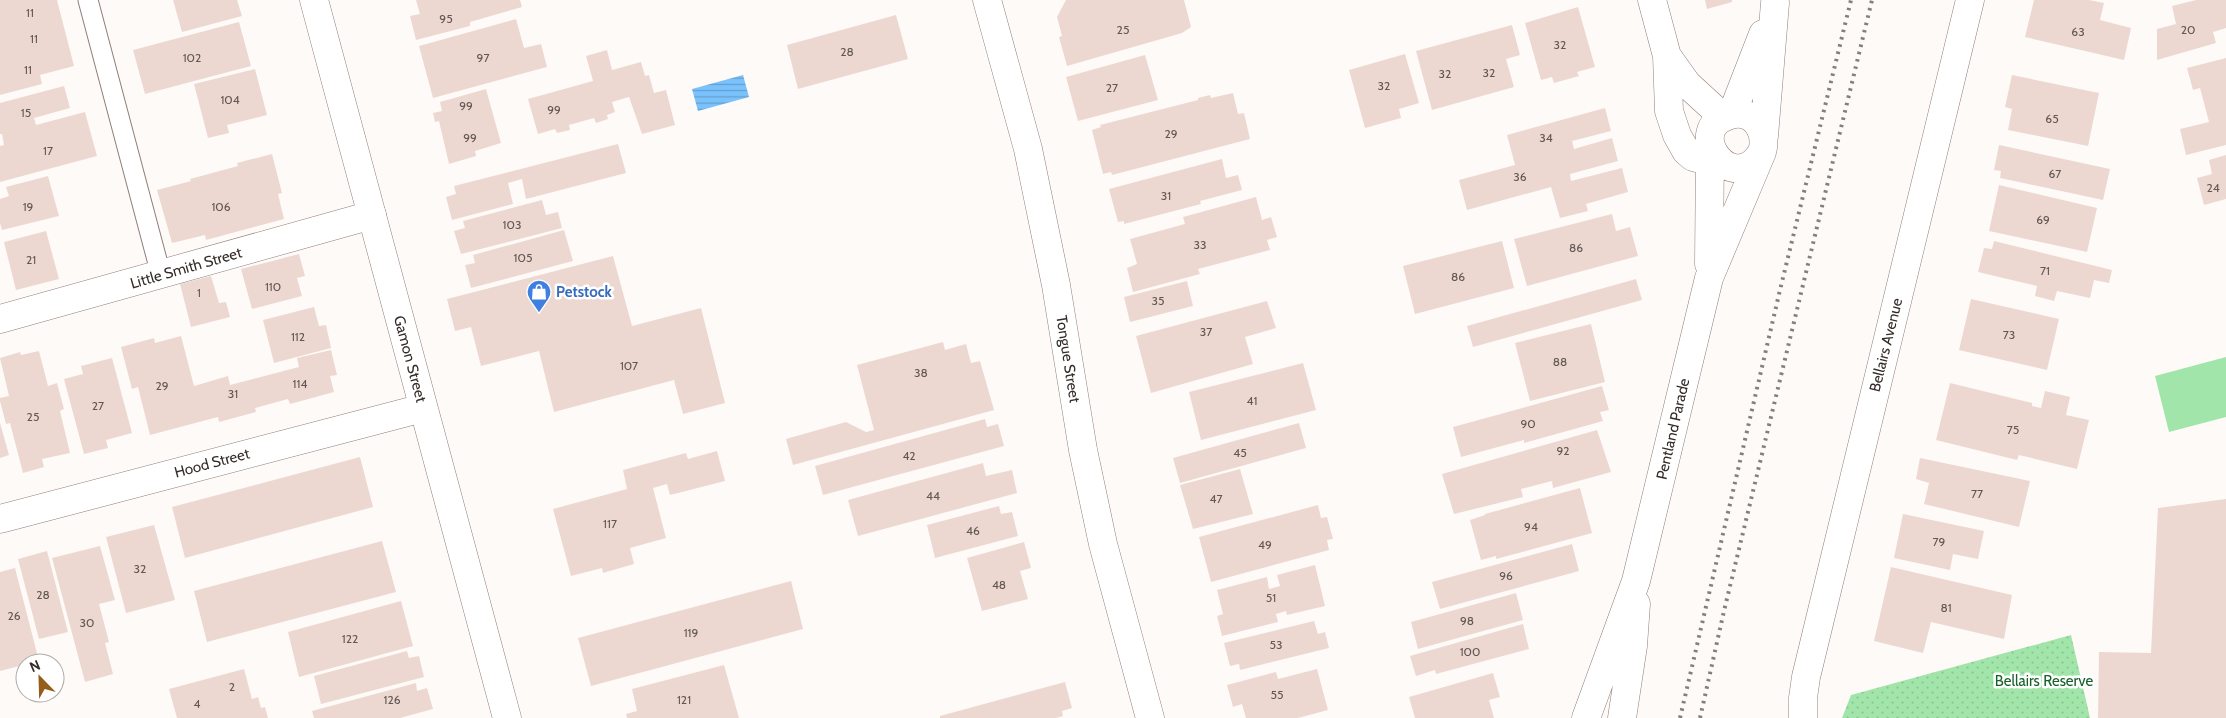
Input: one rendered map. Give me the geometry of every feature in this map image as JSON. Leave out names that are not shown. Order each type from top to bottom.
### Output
[{"type":"street","name":"Gamon Street","points":[[314,0],[507,718]]},
{"type":"street","name":"Tongue Street","points":[[987,0],[1028,150],[1056,285],[1083,450],[1103,544],[1150,718]]},
{"type":"street","points":[[1652,0],[1667,56],[1669,110],[1674,127],[1686,151],[1692,157],[1716,157],[1734,168],[1747,166],[1753,163],[1763,144],[1761,129],[1752,118],[1739,114],[1728,116],[1713,127],[1716,157]]},
{"type":"street","name":"Bellairs Avenue","points":[[1792,718],[1803,690],[1970,0]]},
{"type":"street","name":"Pentland Parade","points":[[1728,116],[1775,1]]},
{"type":"street","name":"Pentland Parade","points":[[1586,718],[1636,580],[1709,278],[1763,144],[1775,1]]},
{"type":"street","points":[[1667,56],[1687,84],[1728,116]]},
{"type":"street","name":"Pentland Parade","points":[[1709,278],[1716,157]]},
{"type":"street","name":"Little Smith Street","points":[[0,319],[372,216]]},
{"type":"street","name":"Hood Street","points":[[0,519],[423,408]]},
{"type":"street","name":"Pentland Parade","points":[[1622,718],[1635,632],[1636,580]]},
{"type":"street","name":"Bellairs Avenue","points":[[1803,690],[1803,718]]},
{"type":"lane","points":[[88,0],[161,275]]},
{"type":"green space","points":[[2226,357],[2226,417],[2169,432],[2155,376]]},
{"type":"green space","name":"Bellairs Reserve","points":[[2071,635],[2090,718],[1842,718],[1851,695]]},
{"type":"water","points":[[743,75],[749,97],[698,111],[692,89]]},
{"type":"building","points":[[0,0],[57,0],[74,66],[40,75],[42,84],[0,95]]},
{"type":"building","points":[[173,0],[237,0],[242,16],[182,32]]},
{"type":"building","points":[[416,0],[520,0],[522,7],[470,22],[470,26],[416,40],[410,16],[420,14]]},
{"type":"building","points":[[1066,0],[1184,0],[1191,27],[1182,33],[1067,66],[1059,37],[1062,36],[1057,17]]},
{"type":"building","points":[[1705,0],[1732,0],[1732,2],[1707,9]]},
{"type":"building","points":[[2034,0],[2089,0],[2104,3],[2100,20],[2131,28],[2124,60],[2025,37]]},
{"type":"building","points":[[2196,0],[2226,0],[2226,28],[2213,32],[2216,43],[2157,60],[2157,29],[2176,24],[2172,6]]},
{"type":"building","points":[[1578,7],[1595,67],[1577,72],[1579,76],[1554,83],[1552,77],[1541,80],[1525,23]]},
{"type":"building","points":[[896,15],[908,59],[798,89],[787,45]]},
{"type":"building","points":[[516,19],[524,48],[541,44],[547,67],[433,98],[419,46]]},
{"type":"building","points":[[239,22],[251,66],[145,94],[133,50]]},
{"type":"building","points":[[1512,25],[1520,55],[1506,59],[1514,87],[1432,110],[1416,51]]},
{"type":"building","points":[[607,50],[612,70],[641,62],[645,76],[649,75],[654,93],[666,90],[675,125],[642,134],[629,97],[612,102],[615,112],[607,115],[608,119],[596,123],[594,118],[569,125],[570,130],[557,133],[555,129],[538,134],[528,99],[593,81],[586,56]]},
{"type":"building","points":[[1405,54],[1419,103],[1399,109],[1401,118],[1365,128],[1349,70]]},
{"type":"building","points":[[1145,55],[1158,100],[1078,121],[1066,77]]},
{"type":"building","points":[[2226,58],[2226,145],[2186,155],[2180,129],[2209,122],[2200,88],[2193,90],[2187,68]]},
{"type":"building","points":[[255,69],[267,115],[227,125],[229,133],[208,138],[194,84]]},
{"type":"building","points":[[2012,75],[2099,93],[2088,146],[2008,130],[2012,109],[2005,107]]},
{"type":"building","points":[[64,86],[70,108],[34,118],[36,125],[85,112],[97,156],[0,182],[0,146],[4,145],[2,134],[0,134],[0,103]]},
{"type":"building","points":[[486,89],[501,143],[475,151],[476,156],[449,164],[439,121],[435,122],[433,113],[442,111],[440,102]]},
{"type":"building","points":[[1233,93],[1238,114],[1244,113],[1250,139],[1112,175],[1111,172],[1103,174],[1092,130],[1101,127],[1100,125],[1198,100],[1198,98],[1210,95],[1211,98]]},
{"type":"building","points":[[1605,108],[1611,131],[1572,141],[1574,149],[1612,138],[1618,161],[1570,174],[1571,181],[1622,168],[1628,192],[1586,204],[1588,211],[1560,218],[1551,187],[1467,210],[1459,180],[1515,165],[1507,135]]},
{"type":"building","points":[[618,144],[626,173],[526,199],[522,179],[508,183],[513,204],[452,220],[446,197],[456,194],[454,186]]},
{"type":"building","points":[[1999,145],[2110,169],[2103,200],[2000,178],[2001,171],[1994,170]]},
{"type":"building","points":[[272,154],[282,193],[278,194],[284,219],[206,240],[205,235],[172,243],[157,190],[238,166],[237,163]]},
{"type":"building","points":[[2226,155],[2226,199],[2204,205],[2197,178],[2212,174],[2209,160]]},
{"type":"building","points":[[1222,159],[1226,178],[1238,175],[1242,190],[1200,201],[1201,204],[1124,224],[1124,221],[1118,222],[1109,189]]},
{"type":"building","points":[[48,176],[59,216],[2,230],[0,223],[0,199],[9,196],[6,187]]},
{"type":"building","points":[[1999,185],[2097,208],[2087,252],[1989,231]]},
{"type":"building","points":[[1256,197],[1262,220],[1271,217],[1277,237],[1267,240],[1270,250],[1198,269],[1200,274],[1133,292],[1127,268],[1137,264],[1130,239],[1185,224],[1183,217]]},
{"type":"building","points":[[542,200],[546,215],[558,212],[562,228],[461,254],[454,231],[465,228],[463,221]]},
{"type":"building","points":[[1612,214],[1616,231],[1630,227],[1638,256],[1527,286],[1514,239]]},
{"type":"building","points":[[564,230],[573,261],[471,288],[465,265],[475,263],[473,255]]},
{"type":"building","points":[[46,231],[59,279],[16,290],[4,242]]},
{"type":"building","points":[[1502,241],[1514,288],[1415,314],[1403,266]]},
{"type":"building","points":[[1994,241],[2112,270],[2109,283],[2094,280],[2090,298],[2057,291],[2054,301],[2035,296],[2037,286],[1978,272],[1984,248],[1992,249]]},
{"type":"building","points":[[299,254],[305,276],[297,278],[302,296],[252,309],[241,269]]},
{"type":"building","points":[[613,256],[632,326],[701,308],[725,403],[683,414],[674,380],[554,412],[539,351],[481,366],[471,327],[455,331],[447,299]]},
{"type":"building","points":[[211,276],[219,303],[226,302],[230,317],[191,327],[180,284]]},
{"type":"building","points":[[1636,279],[1642,300],[1473,347],[1467,326]]},
{"type":"building","points":[[1187,281],[1193,306],[1130,322],[1124,297]]},
{"type":"building","points":[[1971,299],[2059,319],[2047,370],[1959,350]]},
{"type":"building","points":[[1267,301],[1276,328],[1245,337],[1253,364],[1151,393],[1136,336]]},
{"type":"building","points":[[314,307],[319,326],[326,325],[331,348],[274,363],[263,320]]},
{"type":"building","points":[[1591,324],[1605,382],[1530,401],[1515,343]]},
{"type":"building","points":[[181,336],[194,386],[228,376],[230,385],[299,367],[297,358],[331,350],[337,375],[330,376],[334,392],[290,404],[288,399],[255,408],[256,412],[219,422],[218,417],[150,435],[138,387],[132,389],[121,347],[154,338],[155,343]]},
{"type":"building","points":[[943,342],[945,350],[966,344],[971,363],[980,361],[994,410],[793,465],[786,439],[846,422],[866,432],[874,430],[857,365]]},
{"type":"building","points":[[39,351],[48,386],[57,383],[64,409],[60,411],[70,453],[42,459],[44,467],[23,473],[10,423],[6,424],[0,401],[0,398],[9,396],[0,358],[20,352],[21,355]]},
{"type":"building","points":[[112,358],[132,433],[106,440],[108,448],[84,454],[64,379],[83,374],[81,366]]},
{"type":"building","points":[[1303,363],[1316,410],[1201,440],[1189,392]]},
{"type":"building","points":[[1950,383],[2032,403],[2032,406],[2041,408],[2045,391],[2070,397],[2066,415],[2089,420],[2077,469],[2019,455],[2017,460],[1936,440]]},
{"type":"building","points":[[1602,386],[1609,410],[1600,412],[1603,421],[1524,443],[1524,440],[1461,457],[1453,427]]},
{"type":"building","points":[[985,419],[987,427],[998,424],[1004,446],[823,495],[815,466]]},
{"type":"building","points":[[0,423],[9,455],[0,458]]},
{"type":"building","points":[[1299,423],[1306,448],[1180,483],[1173,458]]},
{"type":"building","points":[[1597,430],[1611,472],[1553,488],[1552,481],[1521,489],[1523,497],[1454,514],[1442,474]]},
{"type":"building","points":[[717,451],[725,481],[670,495],[667,484],[653,488],[666,538],[630,548],[634,564],[603,573],[602,568],[571,576],[553,509],[627,489],[623,470],[686,453],[688,459]]},
{"type":"building","points":[[360,457],[373,507],[185,558],[172,507]]},
{"type":"building","points":[[1920,458],[2030,481],[2019,527],[1924,504],[1929,483],[1916,479]]},
{"type":"building","points":[[983,463],[986,476],[1012,470],[1017,493],[858,536],[848,500]]},
{"type":"building","points":[[1240,469],[1253,514],[1193,529],[1180,485]]},
{"type":"building","points":[[1580,488],[1592,533],[1496,559],[1496,556],[1481,560],[1470,520],[1485,514]]},
{"type":"building","points":[[2226,499],[2226,718],[2098,718],[2099,652],[2151,653],[2158,508]]},
{"type":"building","points":[[1318,505],[1321,518],[1327,517],[1333,539],[1327,540],[1329,550],[1211,582],[1199,537]]},
{"type":"building","points":[[999,506],[1001,514],[1012,512],[1018,536],[935,558],[927,525]]},
{"type":"building","points":[[1903,514],[1984,531],[1978,559],[1953,554],[1950,570],[1894,558]]},
{"type":"building","points":[[154,525],[175,600],[126,613],[106,537]]},
{"type":"building","points":[[382,541],[396,592],[207,642],[194,591]]},
{"type":"building","points":[[1024,542],[1031,568],[1020,571],[1028,599],[982,611],[967,558]]},
{"type":"building","points":[[1572,544],[1579,571],[1440,609],[1432,582]]},
{"type":"building","points":[[100,546],[115,600],[99,604],[109,642],[105,643],[113,674],[85,682],[52,558]]},
{"type":"building","points":[[47,551],[68,632],[39,639],[18,559]]},
{"type":"building","points":[[1315,565],[1325,606],[1287,615],[1286,611],[1276,614],[1278,622],[1222,636],[1217,616],[1223,614],[1217,590],[1267,577],[1269,589],[1280,586],[1277,575]]},
{"type":"building","points":[[1891,567],[2012,595],[2004,639],[1931,622],[1923,653],[1874,641]]},
{"type":"building","points":[[15,568],[37,653],[15,653],[15,667],[0,671],[0,572]]},
{"type":"building","points":[[791,581],[803,629],[591,686],[578,638]]},
{"type":"building","points":[[1516,593],[1523,620],[1418,649],[1411,622]]},
{"type":"building","points":[[401,601],[413,646],[299,677],[288,632]]},
{"type":"building","points":[[1314,621],[1318,634],[1325,632],[1329,648],[1240,670],[1239,664],[1230,666],[1224,643]]},
{"type":"building","points":[[1523,624],[1529,649],[1436,674],[1435,670],[1416,676],[1410,656]]},
{"type":"building","points":[[407,651],[409,658],[419,656],[424,677],[321,704],[314,676]]},
{"type":"building","points":[[724,665],[739,718],[627,718],[626,714],[637,711],[632,689]]},
{"type":"building","points":[[244,669],[252,699],[258,697],[261,708],[265,707],[268,718],[177,718],[169,689]]},
{"type":"building","points":[[1317,669],[1328,710],[1298,718],[1246,718],[1242,704],[1233,707],[1227,685],[1276,672],[1278,679]]},
{"type":"building","points":[[1493,673],[1500,697],[1489,700],[1494,718],[1415,718],[1409,697]]},
{"type":"building","points":[[1065,682],[1072,708],[1062,711],[1063,716],[1056,718],[940,718],[940,716]]},
{"type":"building","points":[[416,683],[417,691],[427,688],[433,709],[400,718],[314,718],[312,711]]},
{"type":"railway","points":[[1680,718],[1780,290],[1851,0]]},
{"type":"railway","points":[[1700,718],[1724,611],[1872,0]]},
{"type":"place","name":"Petstock","points":[[539,313]]}]
